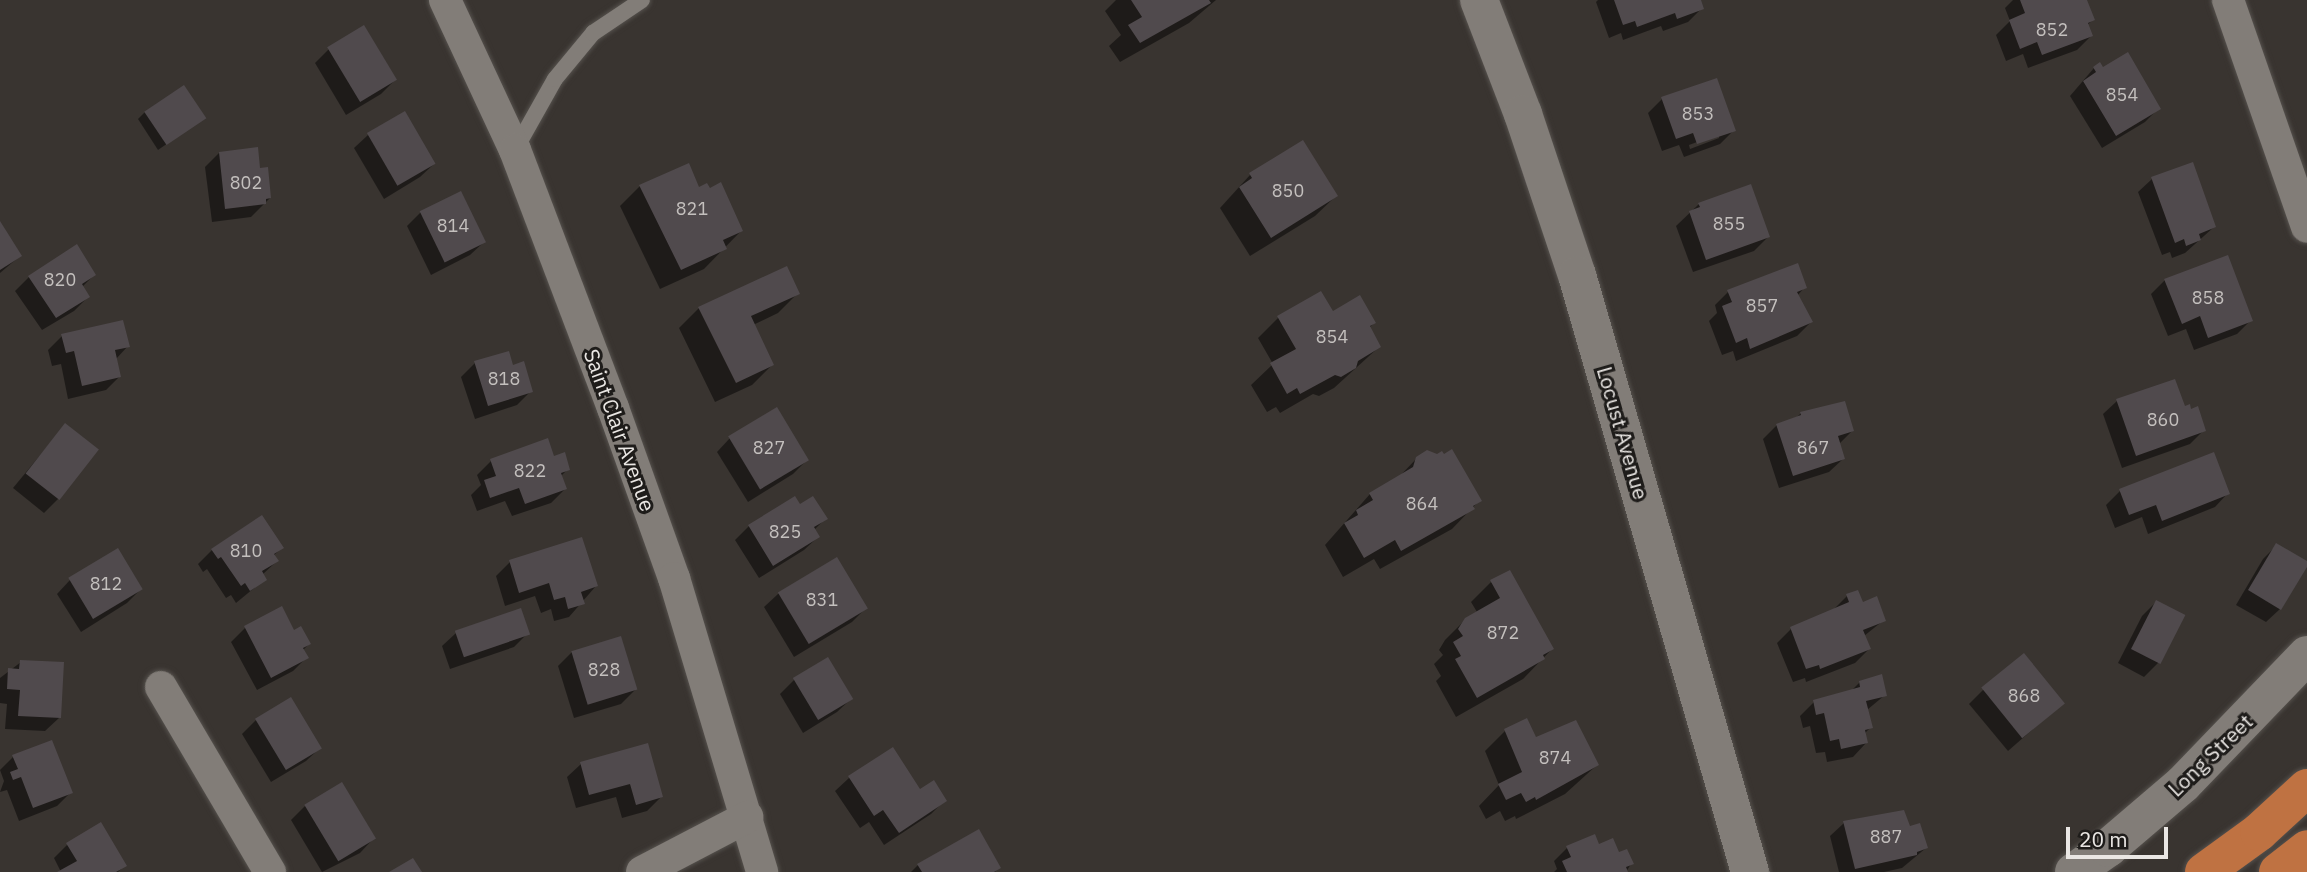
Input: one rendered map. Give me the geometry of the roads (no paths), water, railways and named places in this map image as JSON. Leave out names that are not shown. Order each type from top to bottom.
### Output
[{"type":"highway","points":[[2204,872],[2259,832],[2307,788]]},
{"type":"highway","points":[[2278,872],[2307,849]]},
{"type":"street","name":"Saint Clair Avenue","points":[[445,0],[516,150],[669,565],[762,872]]},
{"type":"street","name":"Locust Avenue","points":[[1479,0],[1523,114],[1577,275],[1751,872]]},
{"type":"street","points":[[2228,0],[2307,226]]},
{"type":"street","name":"Long Street","points":[[2074,872],[2183,784],[2307,655]]},
{"type":"street","points":[[161,687],[270,872]]},
{"type":"street","points":[[642,872],[747,817]]},
{"type":"lane","points":[[516,150],[555,79],[593,33],[642,0]]}]
